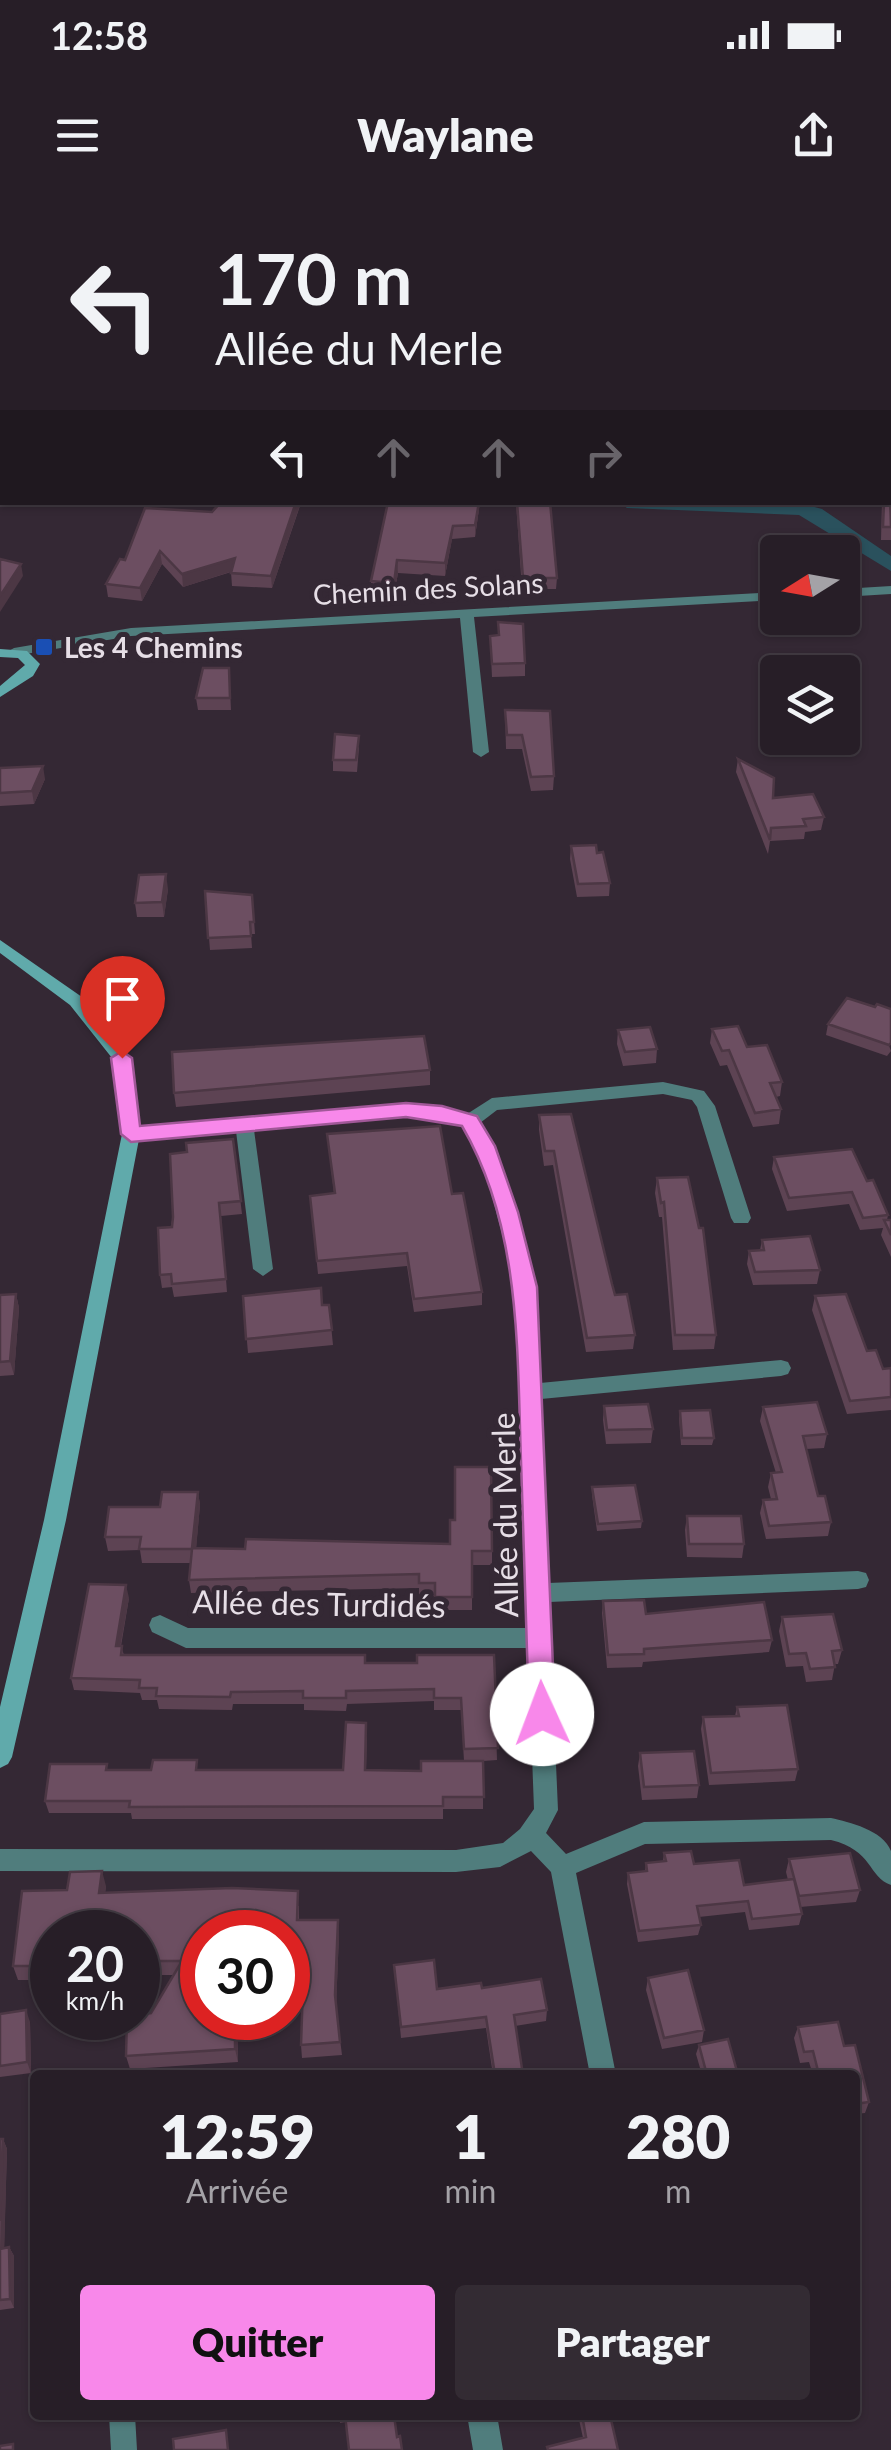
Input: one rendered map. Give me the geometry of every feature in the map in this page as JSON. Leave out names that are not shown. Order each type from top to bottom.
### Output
[{"type":"street","points":[[860,591],[891,590]]},
{"type":"street","name":"Chemin des Solans","points":[[7,653],[130,632],[760,597]]},
{"type":"street","points":[[466,611],[481,752]]},
{"type":"street","name":"Chemin des Solans","points":[[26,673],[83,640]]},
{"type":"street","points":[[0,694],[26,673],[32,660],[7,653]]},
{"type":"street","points":[[0,680],[26,673]]},
{"type":"street","points":[[0,945],[76,1001],[122,1058],[131,1134],[55,1520],[0,1757]]},
{"type":"street","points":[[131,1134],[406,1110],[442,1113],[470,1121],[492,1104],[663,1088],[698,1095],[706,1106],[742,1218]]},
{"type":"street","name":"Allée du Merle","points":[[470,1121],[485,1146],[502,1196],[526,1287],[546,1810],[533,1836]]},
{"type":"street","points":[[244,1124],[264,1269]]},
{"type":"street","points":[[533,1392],[781,1368]]},
{"type":"street","points":[[538,1593],[858,1580]]},
{"type":"street","name":"Allée des Turdidés","points":[[160,1625],[186,1638],[539,1638]]},
{"type":"street","points":[[562,1868],[644,1833],[831,1829],[861,1835],[882,1855],[891,1874]]},
{"type":"street","points":[[0,1860],[456,1861],[508,1856],[533,1836],[562,1868],[602,2070]]},
{"type":"street","points":[[483,2420],[488,2450]]},
{"type":"lane","points":[[122,2420],[124,2450]]},
{"type":"building","points":[[218,505],[295,505],[271,576],[231,573],[235,558],[182,574],[160,551],[140,588],[106,584],[120,559],[125,560],[145,508],[212,512]]},
{"type":"building","points":[[387,505],[478,505],[475,525],[453,526],[445,563],[397,560],[394,583],[371,581]]},
{"type":"building","points":[[517,505],[550,505],[557,578],[523,578]]},
{"type":"building","points":[[884,505],[890,505],[891,527],[883,527]]},
{"type":"building","points":[[0,559],[21,564],[0,596]]},
{"type":"building","points":[[498,622],[523,624],[525,663],[492,664],[490,636],[499,635]]},
{"type":"building","points":[[203,668],[229,668],[230,698],[196,698]]},
{"type":"building","points":[[505,710],[550,711],[554,776],[531,777],[522,735],[507,735]]},
{"type":"building","points":[[335,734],[359,736],[356,760],[333,760]]},
{"type":"building","points":[[738,759],[774,778],[773,798],[813,794],[824,817],[803,819],[806,826],[771,828],[770,840]]},
{"type":"building","points":[[43,766],[32,791],[0,793],[0,768]]},
{"type":"building","points":[[596,845],[597,853],[603,852],[610,883],[578,884],[571,846]]},
{"type":"building","points":[[166,874],[162,902],[135,903],[139,875]]},
{"type":"building","points":[[205,891],[252,895],[251,936],[208,938]]},
{"type":"building","points":[[847,998],[891,1009],[889,1045],[828,1024]]},
{"type":"building","points":[[738,1026],[747,1047],[767,1045],[782,1082],[770,1083],[781,1109],[755,1113],[729,1050],[722,1051],[712,1029]]},
{"type":"building","points":[[650,1027],[657,1049],[625,1052],[618,1030]]},
{"type":"building","points":[[424,1036],[430,1070],[174,1093],[172,1052]]},
{"type":"building","points":[[571,1114],[615,1295],[627,1294],[635,1335],[587,1338],[554,1151],[545,1151],[539,1115]]},
{"type":"building","points":[[440,1126],[452,1194],[463,1193],[482,1292],[414,1299],[407,1253],[317,1261],[310,1196],[335,1193],[327,1134]]},
{"type":"building","points":[[233,1139],[241,1201],[219,1203],[226,1279],[172,1284],[171,1274],[160,1275],[158,1228],[172,1227],[170,1154],[187,1152],[186,1143]]},
{"type":"building","points":[[852,1149],[867,1181],[873,1180],[888,1215],[863,1218],[852,1192],[789,1198],[774,1157]]},
{"type":"building","points":[[688,1177],[699,1228],[703,1228],[716,1335],[675,1335],[664,1202],[661,1203],[657,1178]]},
{"type":"building","points":[[810,1236],[820,1270],[755,1272],[749,1251],[764,1250],[762,1240]]},
{"type":"building","points":[[321,1288],[322,1305],[329,1305],[332,1330],[246,1339],[243,1296]]},
{"type":"building","points":[[16,1294],[10,1361],[0,1362],[0,1295]]},
{"type":"building","points":[[846,1294],[867,1351],[876,1350],[883,1369],[891,1368],[891,1397],[850,1401],[815,1296]]},
{"type":"building","points":[[817,1402],[827,1434],[803,1436],[818,1496],[825,1496],[831,1522],[769,1526],[763,1500],[777,1499],[771,1473],[782,1472],[763,1407]]},
{"type":"building","points":[[648,1404],[653,1429],[607,1430],[604,1406]]},
{"type":"building","points":[[710,1410],[714,1438],[682,1438],[680,1411]]},
{"type":"building","points":[[455,1467],[491,1467],[492,1551],[472,1551],[472,1597],[435,1597],[435,1583],[419,1583],[419,1574],[189,1580],[192,1549],[139,1549],[141,1537],[105,1537],[109,1507],[160,1507],[162,1492],[198,1492],[192,1548],[245,1549],[246,1539],[450,1544],[450,1520],[455,1520]]},
{"type":"building","points":[[635,1485],[642,1521],[598,1524],[592,1487]]},
{"type":"building","points":[[687,1516],[741,1516],[744,1544],[689,1544]]},
{"type":"building","points":[[89,1584],[126,1585],[116,1646],[122,1646],[121,1655],[365,1655],[365,1663],[417,1663],[417,1655],[494,1655],[498,1748],[464,1749],[461,1698],[434,1698],[434,1689],[346,1691],[346,1698],[303,1698],[303,1691],[231,1692],[230,1697],[156,1696],[157,1688],[139,1688],[140,1680],[71,1678]]},
{"type":"building","points":[[644,1600],[646,1614],[764,1602],[772,1640],[608,1655],[603,1601]]},
{"type":"building","points":[[833,1614],[842,1650],[832,1651],[835,1667],[810,1669],[806,1653],[789,1654],[782,1617]]},
{"type":"building","points":[[787,1705],[798,1769],[711,1773],[703,1717],[739,1716],[737,1707]]},
{"type":"building","points":[[346,1722],[366,1723],[365,1770],[421,1771],[421,1761],[483,1761],[484,1797],[443,1797],[443,1806],[129,1807],[130,1801],[45,1801],[50,1764],[107,1764],[106,1770],[151,1770],[153,1760],[197,1760],[196,1770],[343,1770]]},
{"type":"building","points":[[694,1751],[699,1785],[644,1787],[640,1753]]},
{"type":"building","points":[[691,1851],[694,1864],[739,1860],[744,1885],[794,1879],[802,1914],[752,1919],[748,1901],[697,1906],[701,1925],[639,1931],[628,1873],[647,1871],[646,1863],[666,1861],[664,1853]]},
{"type":"building","points":[[850,1853],[860,1890],[799,1896],[789,1859]]},
{"type":"building","points":[[102,1871],[99,1893],[232,1888],[298,1891],[297,1910],[180,1910],[180,1961],[160,1961],[160,1910],[30,1910],[30,1966],[13,1966],[22,1891],[67,1890],[70,1872]]},
{"type":"building","points":[[310,1920],[338,1920],[335,1995],[340,2042],[301,2045],[301,2040],[310,2040]]},
{"type":"building","points":[[434,1960],[437,1989],[481,1983],[482,1988],[541,1979],[547,2010],[514,2015],[522,2070],[494,2070],[486,2017],[401,2027],[394,1965]]},
{"type":"building","points":[[180,1964],[180,2040],[235,2040],[235,2049],[126,2056],[126,2040],[160,2040],[160,1998]]},
{"type":"building","points":[[688,1970],[704,2030],[664,2038],[648,1978]]},
{"type":"building","points":[[26,2010],[27,2062],[0,2066],[0,2014]]},
{"type":"building","points":[[838,2022],[844,2046],[855,2045],[869,2102],[860,2103],[860,2070],[818,2070],[813,2051],[804,2052],[798,2027]]},
{"type":"building","points":[[728,2039],[737,2070],[706,2070],[699,2045]]},
{"type":"building","points":[[0,2139],[3,2139],[0,2221]]},
{"type":"building","points":[[9,2247],[10,2299],[0,2300],[0,2249]]},
{"type":"building","points":[[346,2420],[395,2420],[402,2450],[349,2450]]},
{"type":"building","points":[[583,2420],[611,2420],[618,2450],[547,2447],[586,2437]]},
{"type":"building","points":[[226,2430],[228,2450],[174,2450],[173,2439]]},
{"type":"building","points":[[13,2444],[13,2450],[0,2450],[0,2446]]},
{"type":"waterway","points":[[701,505],[815,513],[891,565]]},
{"type":"place","name":"Les 4 Chemins","points":[[44,647]]},
{"type":"route","points":[[122,1058],[131,1134],[406,1110],[442,1113],[470,1121],[485,1146],[526,1287],[533,1392],[542,1714]]}]
